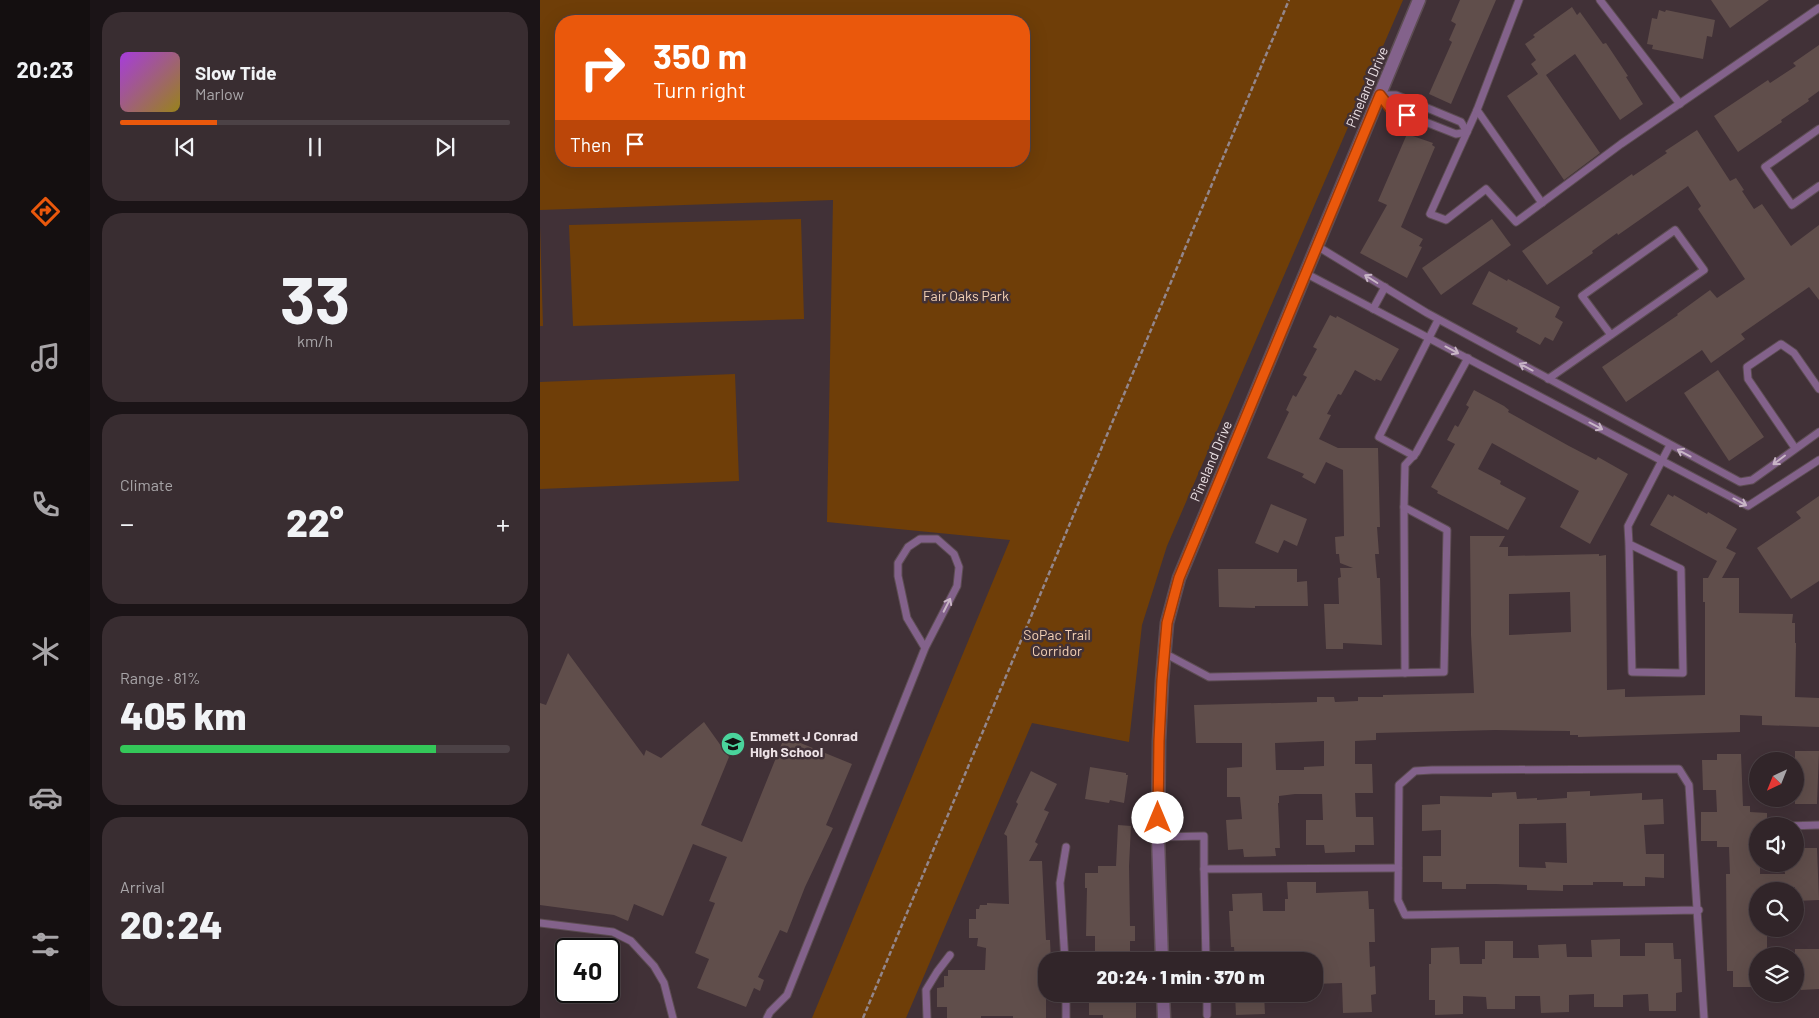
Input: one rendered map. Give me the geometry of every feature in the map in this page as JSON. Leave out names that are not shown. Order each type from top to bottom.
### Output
[{"type":"street","name":"Pineland Drive","points":[[1162,952],[1158,837],[1159,741],[1167,623],[1179,578],[1420,0]]},
{"type":"street","points":[[1163,1002],[1164,1018]]},
{"type":"lane","points":[[1519,0],[1477,110],[1430,214],[1446,220],[1486,189],[1516,222],[1680,104],[1819,8]]},
{"type":"lane","points":[[1600,0],[1680,104]]},
{"type":"lane","points":[[1380,95],[1390,108],[1456,134],[1467,132]]},
{"type":"lane","points":[[1380,95],[1396,95],[1460,122],[1467,132]]},
{"type":"lane","points":[[1477,110],[1542,203]]},
{"type":"lane","points":[[1819,129],[1765,167],[1792,205],[1819,186]]},
{"type":"lane","points":[[1548,379],[1611,335],[1704,270],[1675,230],[1582,296],[1611,335]]},
{"type":"lane","points":[[1317,246],[1438,320],[1740,482],[1752,480],[1819,432]]},
{"type":"lane","points":[[1306,273],[1748,506],[1819,460]]},
{"type":"lane","points":[[1373,309],[1385,287]]},
{"type":"lane","points":[[1414,456],[1379,437],[1438,320]]},
{"type":"lane","points":[[1796,448],[1748,379],[1746,367],[1781,344],[1794,353],[1819,389]]},
{"type":"lane","points":[[1405,673],[1405,465],[1414,456],[1468,358]]},
{"type":"lane","points":[[1629,544],[1681,569],[1683,673],[1632,672],[1628,526],[1670,445]]},
{"type":"lane","points":[[1164,653],[1208,677],[1444,672],[1447,530],[1404,507]]},
{"type":"lane","points":[[767,1018],[770,1012],[787,995],[925,648],[957,586],[959,567],[954,554],[937,539],[920,539],[908,547],[898,562],[898,576],[907,618],[925,648]]},
{"type":"lane","points":[[1699,910],[1406,915],[1398,900],[1400,785],[1415,772],[1432,770],[1679,769],[1689,785],[1699,910],[1704,1018]]},
{"type":"lane","points":[[1804,825],[1819,825]]},
{"type":"lane","points":[[1158,837],[1204,836],[1206,952]]},
{"type":"lane","points":[[1064,952],[1060,883],[1066,847]]},
{"type":"lane","points":[[1204,869],[1398,868]]},
{"type":"lane","points":[[540,923],[613,932],[631,941],[654,966],[664,983],[673,1018]]},
{"type":"lane","points":[[927,1018],[926,990],[950,955]]},
{"type":"lane","points":[[1066,1002],[1066,1018]]},
{"type":"lane","points":[[1207,1002],[1207,1015]]},
{"type":"path","points":[[863,1018],[1289,0]]},
{"type":"green space","points":[[540,0],[1403,0],[1167,546],[1142,625],[1129,742],[1032,723],[906,1018],[812,1018],[1010,540],[827,522],[833,200],[540,210]]},
{"type":"green space","points":[[801,219],[804,319],[573,326],[569,225]]},
{"type":"green space","points":[[540,226],[543,326],[540,326]]},
{"type":"green space","points":[[735,374],[739,481],[540,489],[540,382]]},
{"type":"building","points":[[1460,0],[1496,0],[1451,104],[1429,94],[1452,42],[1449,40],[1456,24],[1451,21]]},
{"type":"building","points":[[1711,0],[1769,0],[1730,28]]},
{"type":"building","points":[[1572,7],[1577,15],[1580,12],[1603,44],[1606,43],[1628,76],[1626,77],[1643,104],[1620,120],[1575,54],[1546,75],[1600,153],[1564,180],[1507,96],[1538,74],[1531,64],[1536,60],[1525,44],[1535,37],[1533,35]]},
{"type":"building","points":[[1659,10],[1715,20],[1712,37],[1707,36],[1703,59],[1652,49],[1653,45],[1647,44],[1652,18],[1657,19]]},
{"type":"building","points":[[1819,45],[1819,91],[1808,99],[1809,101],[1781,120],[1782,122],[1738,152],[1714,116],[1768,80],[1770,83],[1796,66],[1793,63]]},
{"type":"building","points":[[1697,130],[1730,181],[1736,178],[1754,209],[1762,204],[1791,246],[1819,225],[1819,300],[1809,287],[1741,334],[1745,339],[1711,363],[1702,350],[1626,402],[1602,367],[1678,315],[1710,290],[1717,298],[1745,279],[1698,209],[1701,206],[1688,186],[1618,235],[1617,233],[1592,251],[1593,253],[1547,285],[1522,251],[1632,174],[1633,176],[1667,153],[1665,151]]},
{"type":"building","points":[[1407,134],[1433,143],[1432,145],[1435,147],[1401,227],[1423,239],[1419,246],[1422,247],[1407,278],[1360,253],[1387,205],[1378,201]]},
{"type":"building","points":[[1492,219],[1511,245],[1441,295],[1422,268]]},
{"type":"building","points":[[1489,271],[1560,307],[1555,317],[1563,322],[1553,341],[1545,337],[1540,345],[1516,332],[1518,328],[1472,304]]},
{"type":"building","points":[[1330,315],[1336,318],[1337,316],[1399,349],[1381,381],[1376,379],[1375,381],[1355,370],[1341,395],[1338,394],[1327,414],[1331,415],[1319,439],[1338,448],[1378,448],[1380,527],[1377,527],[1379,554],[1375,554],[1377,578],[1380,578],[1382,645],[1343,643],[1343,649],[1326,649],[1324,604],[1339,604],[1338,578],[1341,577],[1340,568],[1353,568],[1340,563],[1339,554],[1336,554],[1335,537],[1344,536],[1343,470],[1326,462],[1315,484],[1302,477],[1304,474],[1267,458],[1289,412],[1286,410],[1293,395],[1296,397],[1307,377],[1303,375],[1317,349],[1313,347]]},
{"type":"building","points":[[1718,370],[1764,437],[1729,461],[1684,393]]},
{"type":"building","points":[[1474,390],[1504,406],[1509,410],[1508,412],[1569,446],[1596,460],[1598,457],[1628,474],[1590,544],[1560,527],[1579,491],[1492,443],[1478,469],[1501,481],[1500,484],[1526,498],[1508,530],[1437,493],[1438,491],[1431,487],[1455,444],[1447,440],[1455,425],[1458,427],[1469,407],[1466,405]]},
{"type":"building","points":[[1668,494],[1673,497],[1674,495],[1707,514],[1708,512],[1737,529],[1726,548],[1736,553],[1722,578],[1739,578],[1739,613],[1793,614],[1792,623],[1795,623],[1796,643],[1795,697],[1819,698],[1819,727],[1762,725],[1762,716],[1740,715],[1740,732],[1578,737],[1578,735],[1570,735],[1570,731],[1495,730],[1376,733],[1376,740],[1355,741],[1355,764],[1372,764],[1373,793],[1355,793],[1356,817],[1373,817],[1374,845],[1355,845],[1355,852],[1325,853],[1324,845],[1306,845],[1306,820],[1323,820],[1322,794],[1295,794],[1279,796],[1280,848],[1275,848],[1276,856],[1244,857],[1243,849],[1228,850],[1226,820],[1242,819],[1240,797],[1227,797],[1227,768],[1242,767],[1242,743],[1196,743],[1194,705],[1317,702],[1317,697],[1334,697],[1335,702],[1358,701],[1358,697],[1383,697],[1383,695],[1474,693],[1471,635],[1470,536],[1505,536],[1499,547],[1508,547],[1508,556],[1606,555],[1607,690],[1625,689],[1625,697],[1705,695],[1705,602],[1703,602],[1703,578],[1708,578],[1717,561],[1650,525]],"holes":[[[1570,592],[1571,632],[1509,635],[1509,594]],[[1324,741],[1324,766],[1304,767],[1304,770],[1276,770],[1275,743]]]},
{"type":"building","points":[[1819,496],[1819,581],[1791,599],[1757,548],[1801,518],[1796,512]]},
{"type":"building","points":[[1271,504],[1307,519],[1297,546],[1284,540],[1278,553],[1255,543]]},
{"type":"building","points":[[1218,569],[1297,569],[1297,582],[1307,581],[1308,606],[1219,607]]},
{"type":"building","points":[[568,653],[644,756],[646,750],[661,758],[704,722],[729,757],[701,825],[742,842],[786,733],[799,738],[798,742],[852,764],[826,825],[833,828],[805,887],[787,933],[780,930],[758,977],[764,980],[760,991],[754,988],[746,1007],[697,988],[709,959],[695,953],[715,903],[709,901],[727,857],[693,844],[663,916],[634,904],[628,921],[614,915],[540,905],[540,703],[546,705]]},
{"type":"building","points":[[1819,751],[1817,804],[1804,804],[1804,752],[1795,752]]},
{"type":"building","points":[[1717,754],[1741,754],[1743,806],[1749,806],[1750,812],[1767,813],[1767,817],[1749,817],[1749,872],[1785,874],[1785,872],[1804,872],[1804,848],[1817,848],[1819,900],[1804,901],[1804,882],[1749,882],[1749,937],[1767,937],[1767,947],[1749,947],[1749,987],[1733,987],[1733,971],[1727,971],[1726,874],[1730,874],[1729,847],[1717,847],[1717,841],[1701,841],[1701,812],[1717,812],[1716,790],[1703,790],[1702,760],[1717,760]]},
{"type":"building","points":[[1090,767],[1126,773],[1128,775],[1124,803],[1110,800],[1109,803],[1085,799]]},
{"type":"building","points":[[1031,771],[1057,784],[1044,810],[1049,812],[1035,842],[1038,844],[1029,861],[1042,861],[1046,940],[1050,940],[1051,952],[1038,952],[1038,1002],[1046,1002],[1046,1018],[981,1016],[981,1018],[947,1018],[947,1007],[937,1007],[937,988],[944,987],[944,976],[948,976],[948,970],[985,970],[986,948],[977,946],[978,938],[969,938],[969,919],[976,919],[976,909],[979,909],[980,905],[987,905],[987,903],[1009,904],[1007,836],[1004,834],[1018,804],[1016,802]]},
{"type":"building","points":[[1590,791],[1590,796],[1642,793],[1642,800],[1663,799],[1664,824],[1644,825],[1646,854],[1664,854],[1664,878],[1645,877],[1645,886],[1623,886],[1623,882],[1563,885],[1563,891],[1527,890],[1527,885],[1495,884],[1466,884],[1466,889],[1442,889],[1442,882],[1423,882],[1423,856],[1441,856],[1441,830],[1422,831],[1422,805],[1440,804],[1440,796],[1492,797],[1492,793],[1516,792],[1517,799],[1537,798],[1537,800],[1567,798],[1567,792]],"holes":[[[1566,823],[1567,863],[1545,862],[1546,868],[1519,867],[1519,824]]]},
{"type":"building","points":[[1118,825],[1131,826],[1129,866],[1130,926],[1135,926],[1135,941],[1130,941],[1130,952],[1095,952],[1095,936],[1086,936],[1087,888],[1085,888],[1085,873],[1098,873],[1098,866],[1116,866]]},
{"type":"building","points":[[1287,882],[1316,882],[1316,893],[1368,891],[1369,909],[1374,909],[1375,942],[1369,942],[1370,967],[1375,966],[1376,994],[1371,995],[1372,1012],[1343,1013],[1342,983],[1323,984],[1323,952],[1234,952],[1234,947],[1231,947],[1229,911],[1233,911],[1232,894],[1262,893],[1263,911],[1285,911],[1285,899],[1288,899]]},
{"type":"building","points":[[1620,939],[1620,956],[1645,956],[1645,943],[1673,943],[1674,959],[1681,959],[1682,992],[1676,993],[1676,1011],[1649,1011],[1648,994],[1623,995],[1623,1007],[1594,1007],[1594,994],[1569,995],[1569,1012],[1541,1013],[1540,996],[1515,996],[1515,1009],[1487,1009],[1486,997],[1463,996],[1463,1014],[1435,1015],[1435,1000],[1429,1000],[1431,948],[1459,947],[1460,964],[1482,964],[1482,959],[1485,959],[1485,941],[1513,941],[1513,958],[1539,958],[1538,945],[1566,944],[1567,957],[1592,957],[1591,940]]},
{"type":"building","points":[[1804,949],[1819,949],[1819,989],[1804,990]]},
{"type":"building","points":[[1089,1002],[1136,1002],[1136,1018],[1103,1018],[1103,1015],[1089,1015]]},
{"type":"building","points":[[1235,1002],[1264,1002],[1265,1014],[1236,1015]]},
{"type":"place","name":"Emmett J Conrad High School","points":[[733,744]]},
{"type":"route","points":[[1158,818],[1162,680],[1167,623],[1179,578],[1380,95],[1390,108],[1407,115]]},
{"type":"park label","name":"Fair Oaks Park","points":[[966,296]]},
{"type":"park label","name":"SoPac Trail Corridor","points":[[1057,644]]}]
